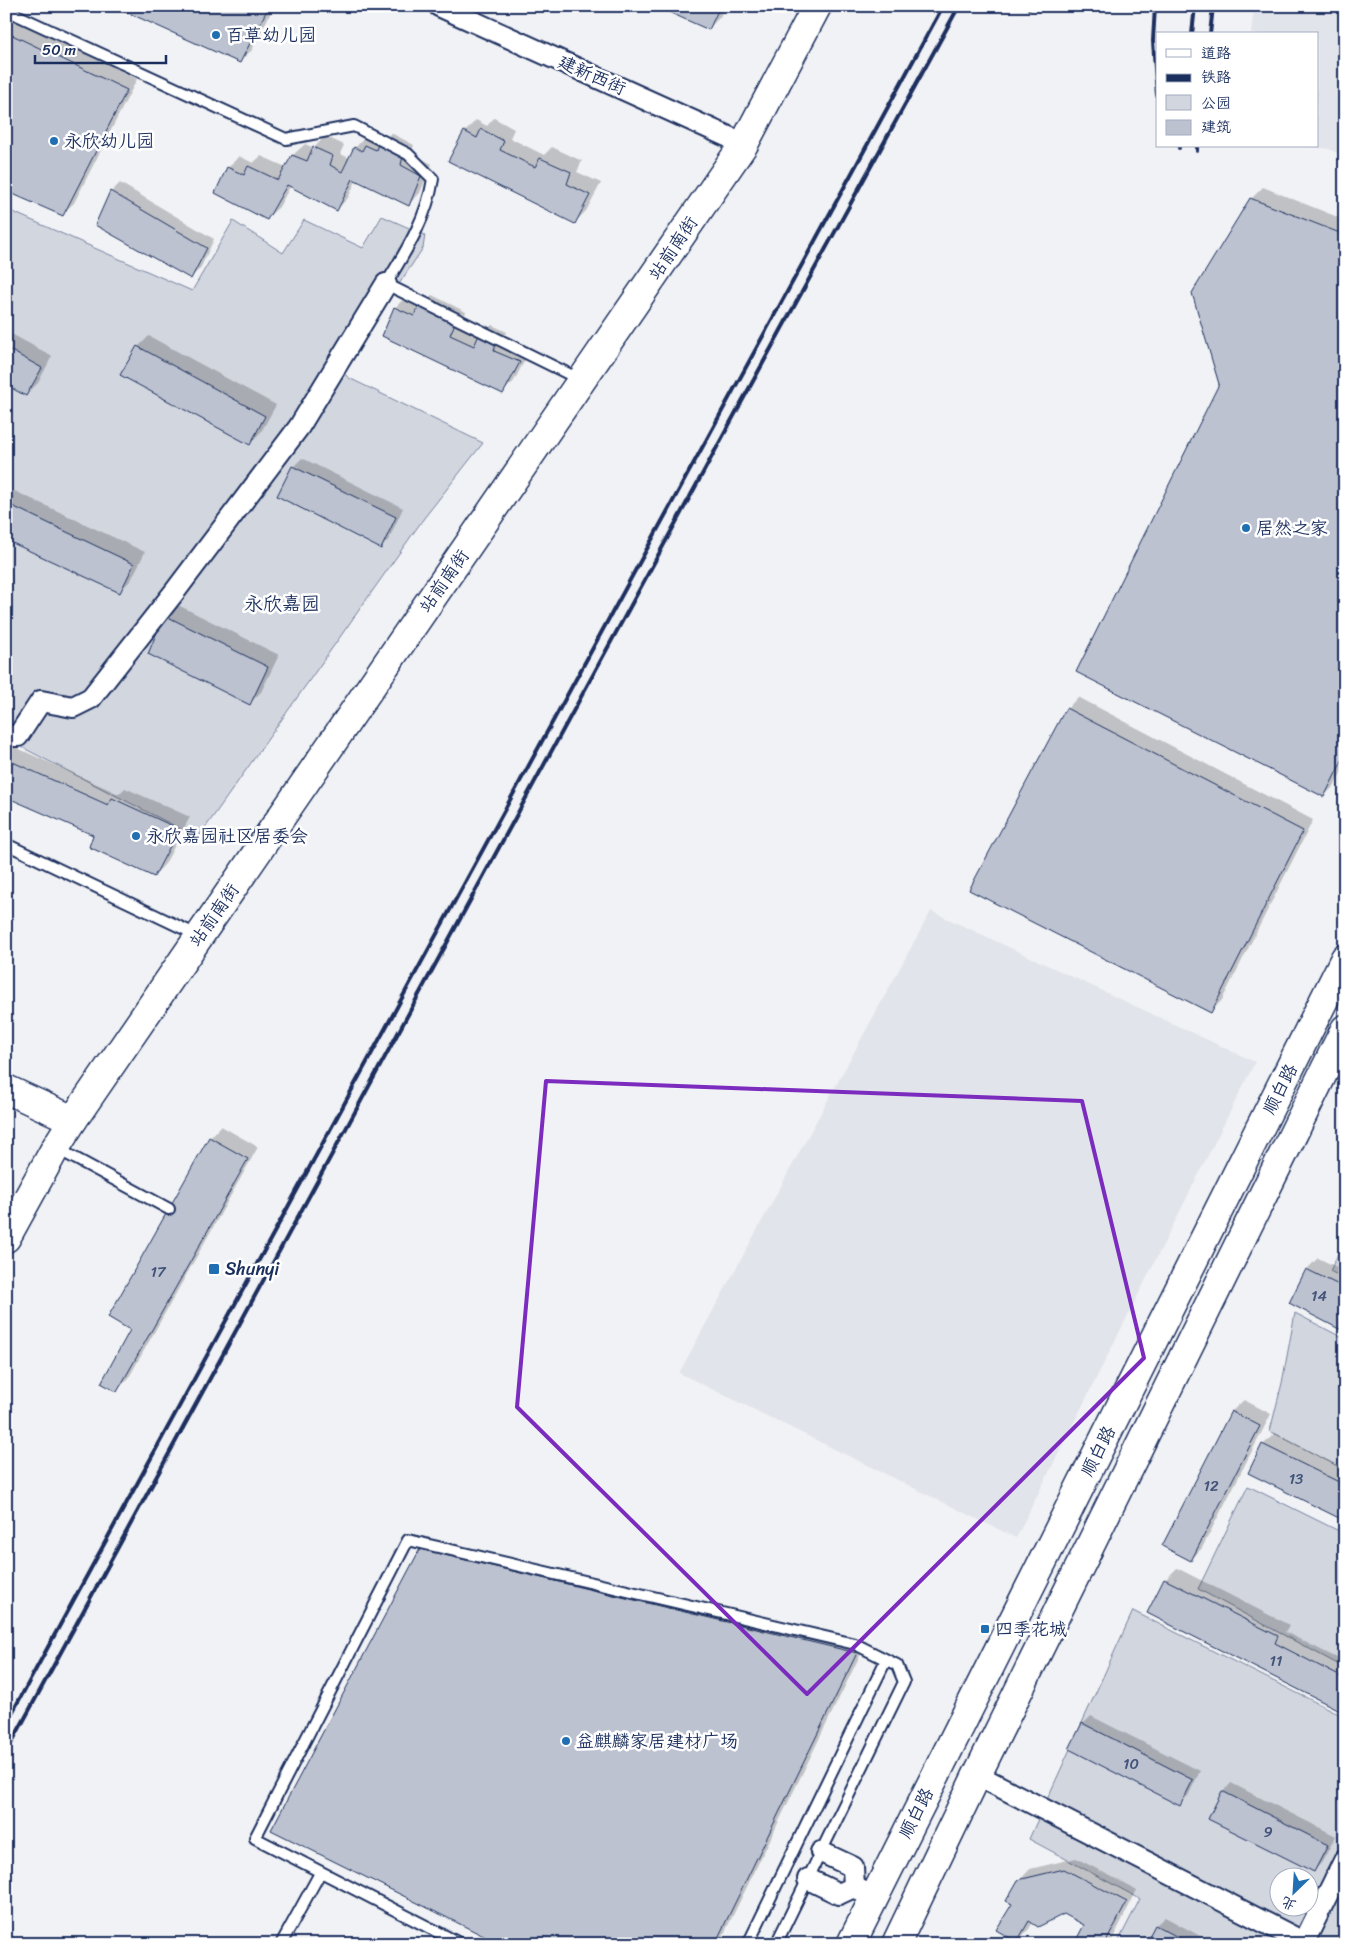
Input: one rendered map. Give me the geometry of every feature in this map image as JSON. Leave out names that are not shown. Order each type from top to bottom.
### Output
[{"type":"main road","name":"站前南街","points":[[6,1238],[64,1134],[744,144],[817,6]]},
{"type":"main road","name":"顺白路","points":[[851,1944],[864,1892],[1345,958]]},
{"type":"main road","points":[[1308,1033],[1341,1045]]},
{"type":"main road","name":"顺白路","points":[[896,1944],[977,1775],[1341,1045]]},
{"type":"main road","points":[[6,1089],[64,1134]]},
{"type":"main road","points":[[6,1110],[64,1134]]},
{"type":"street","name":"建新西街","points":[[439,6],[744,144]]},
{"type":"street","points":[[6,736],[18,736],[41,700],[73,708],[91,698],[176,590],[299,427],[386,284]]},
{"type":"street","points":[[977,1775],[1303,1943],[1345,1859]]},
{"type":"street","points":[[808,1879],[839,1894],[864,1892],[852,1868],[821,1852]]},
{"type":"lane","points":[[6,10],[286,139],[354,126],[408,154],[433,179],[431,193],[418,229],[386,284],[582,380]]},
{"type":"lane","points":[[6,844],[200,936]]},
{"type":"lane","points":[[64,1134],[168,1208]]},
{"type":"lane","points":[[461,1944],[255,1838],[408,1540],[855,1644],[897,1665],[904,1682],[776,1944]]},
{"type":"lane","points":[[748,1944],[886,1660]]},
{"type":"lane","points":[[282,1944],[320,1873]]},
{"type":"highlighted area","points":[[546,1081],[1082,1101],[1144,1358],[807,1694],[517,1407]]},
{"type":"shaded area","points":[[1254,6],[1345,6],[1345,157],[1329,149],[1318,148],[1318,32],[1251,32]]},
{"type":"shaded area","points":[[931,911],[1255,1062],[1016,1538],[679,1373]]},
{"type":"green space","points":[[6,209],[192,291],[233,221],[283,253],[304,220],[363,248],[382,216],[425,235],[423,248],[341,371],[349,378],[483,443],[424,518],[198,838],[6,739]]},
{"type":"green space","points":[[1345,1239],[1345,1279],[1330,1271]]},
{"type":"green space","points":[[1295,1313],[1345,1339],[1345,1470],[1270,1431],[1282,1383]]},
{"type":"green space","points":[[1248,1486],[1345,1534],[1345,1668],[1198,1589]]},
{"type":"green space","points":[[1133,1611],[1345,1717],[1345,1944],[1117,1944],[1140,1899],[1029,1839]]},
{"type":"building","name":"百草幼儿园","points":[[113,6],[269,6],[240,63]]},
{"type":"building","points":[[655,6],[720,6],[709,30]]},
{"type":"building","name":"永欣幼儿园","points":[[6,32],[127,90],[63,216],[6,191]]},
{"type":"building","points":[[481,129],[504,141],[500,150],[535,167],[540,158],[571,172],[567,184],[590,195],[575,224],[448,161],[464,131],[477,138]]},
{"type":"building","points":[[378,144],[403,156],[401,165],[421,176],[409,206],[353,179],[337,211],[287,185],[267,220],[215,193],[227,167],[244,175],[248,166],[278,180],[292,155],[307,161],[313,147],[333,156],[330,165],[342,172],[354,147],[362,151],[365,145],[376,150]]},
{"type":"building","points":[[110,191],[207,248],[191,279],[95,225]]},
{"type":"building","name":"居然之家","points":[[1250,198],[1345,235],[1345,755],[1324,797],[1076,672],[1219,384],[1192,293]]},
{"type":"building","points":[[419,305],[455,323],[450,335],[474,346],[479,335],[496,344],[494,351],[520,362],[503,394],[382,336],[394,307],[414,316]]},
{"type":"building","points":[[137,346],[265,416],[250,445],[120,375]]},
{"type":"building","points":[[6,348],[42,368],[26,396],[6,385]]},
{"type":"building","points":[[292,466],[396,517],[381,549],[277,496]]},
{"type":"building","points":[[6,503],[134,564],[120,593],[6,540]]},
{"type":"building","points":[[164,615],[268,667],[250,705],[148,654]]},
{"type":"building","points":[[1066,708],[1303,831],[1211,1013],[969,890]]},
{"type":"building","points":[[6,759],[108,805],[112,798],[179,829],[154,877],[89,847],[93,835],[6,797]]},
{"type":"building","points":[[209,1137],[248,1159],[117,1392],[101,1383],[130,1330],[108,1317]]},
{"type":"building","points":[[1306,1269],[1345,1288],[1345,1332],[1289,1303]]},
{"type":"building","points":[[1231,1411],[1260,1426],[1191,1561],[1162,1546]]},
{"type":"building","points":[[1262,1444],[1345,1485],[1345,1521],[1248,1473]]},
{"type":"building","name":"益麒麟家居建材广场","points":[[420,1549],[857,1653],[715,1944],[500,1944],[271,1830]]},
{"type":"building","points":[[1164,1579],[1278,1636],[1275,1643],[1345,1679],[1345,1713],[1147,1613]]},
{"type":"building","points":[[1082,1723],[1193,1780],[1180,1806],[1069,1749]]},
{"type":"building","points":[[1222,1791],[1328,1845],[1316,1868],[1306,1868],[1208,1819]]},
{"type":"building","points":[[1064,1869],[1127,1902],[1105,1944],[1074,1944],[1084,1925],[1064,1914],[1038,1927],[1029,1921],[1017,1942],[996,1930],[1012,1904],[1006,1901],[1018,1880]]},
{"type":"building","points":[[1155,1925],[1191,1944],[1145,1944]]},
{"type":"railway","points":[[6,1724],[943,6]]},
{"type":"railway","points":[[6,1753],[959,6]]},
{"type":"railway","points":[[1155,6],[1153,41],[1156,82]]},
{"type":"railway","points":[[1192,32],[1195,6]]},
{"type":"railway","points":[[1210,32],[1213,6]]},
{"type":"place","name":"百草幼儿园","points":[[216,35]]},
{"type":"place","name":"永欣幼儿园","points":[[54,141]]},
{"type":"place","name":"居然之家","points":[[1246,528]]},
{"type":"place","name":"永欣嘉园社区居委会","points":[[136,836]]},
{"type":"place","name":"Shunyi","points":[[214,1269]]},
{"type":"place","name":"四季花城","points":[[985,1629]]},
{"type":"place","name":"益麒麟家居建材广场","points":[[566,1741]]},
{"type":"district","name":"永欣嘉园","points":[[282,603]]}]
